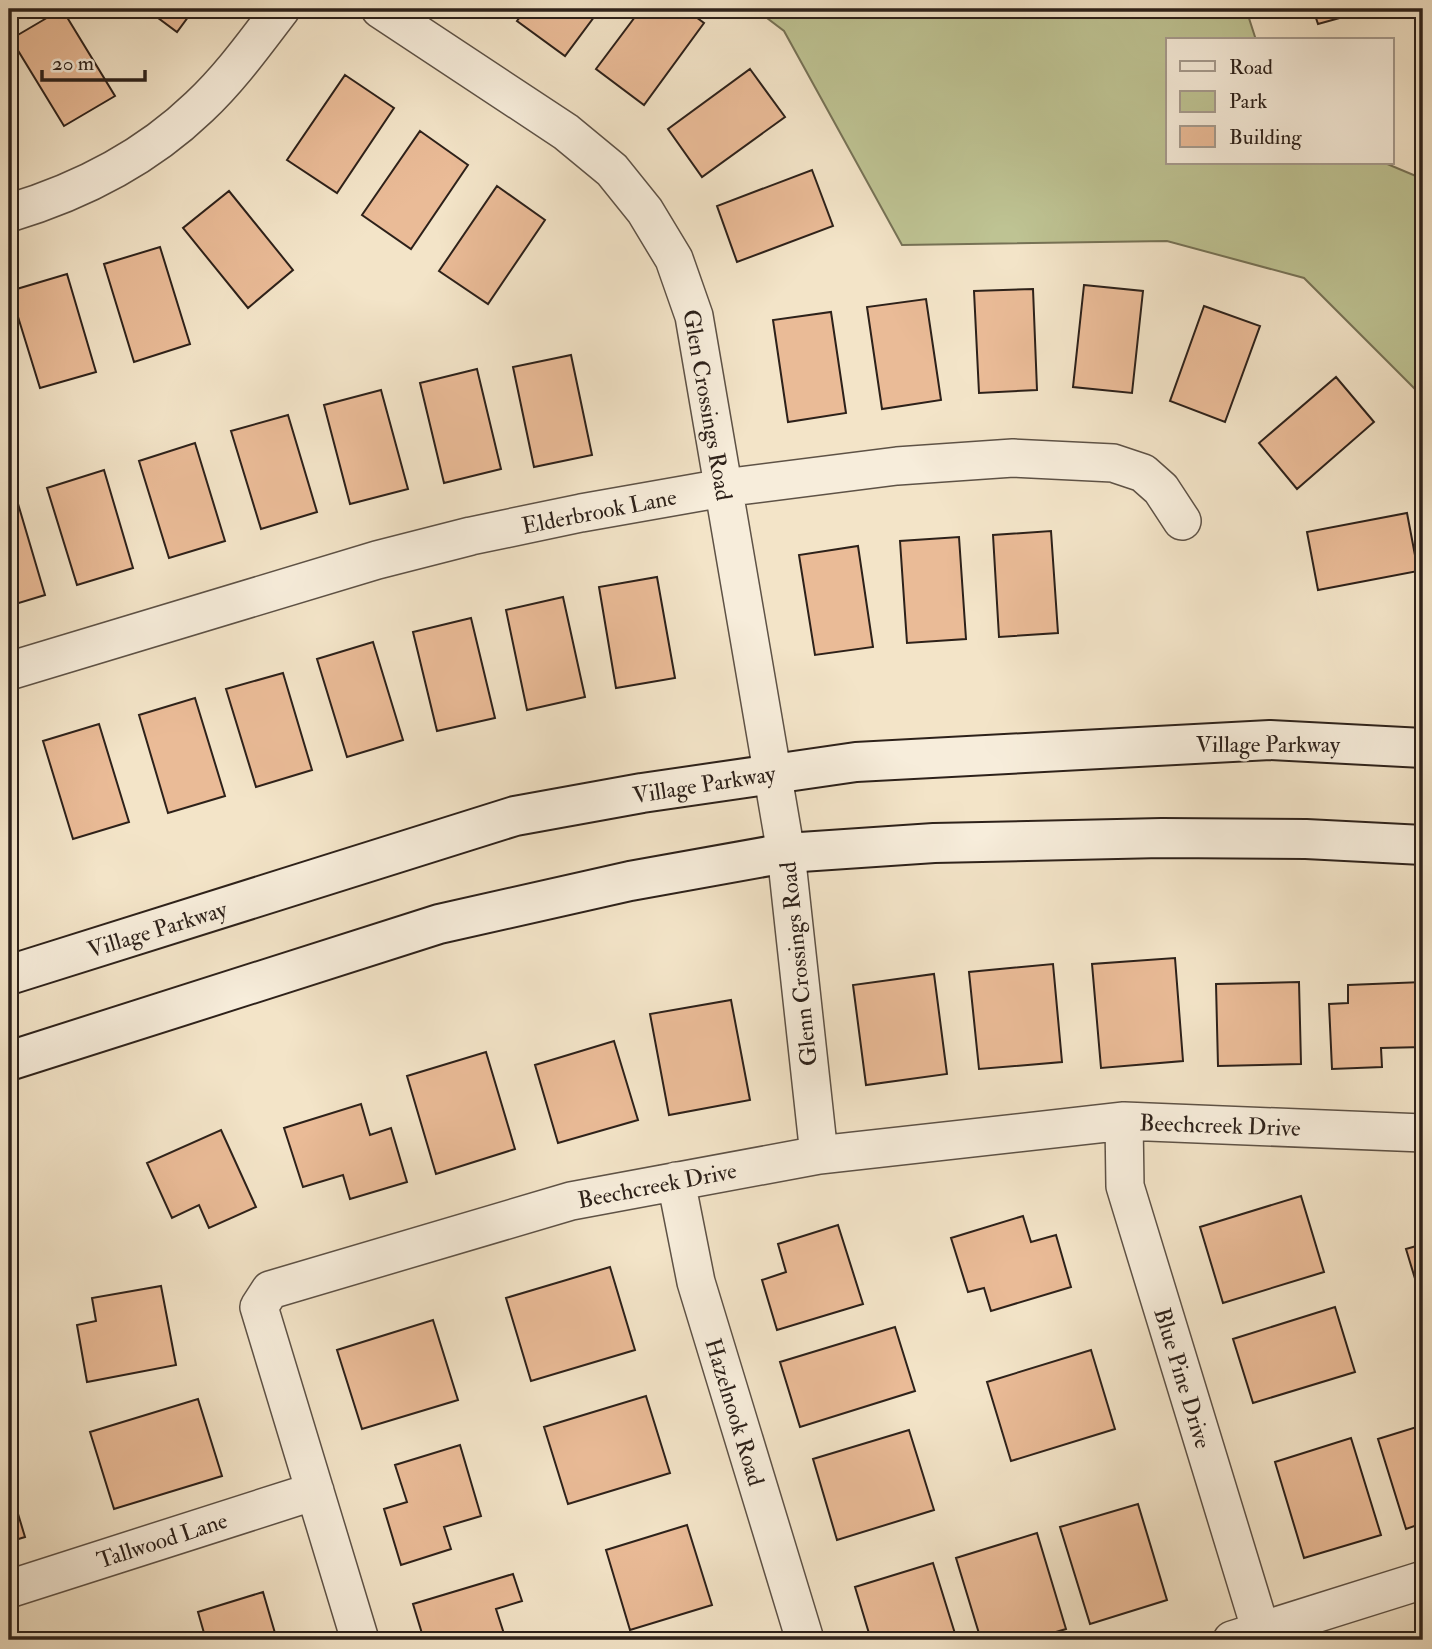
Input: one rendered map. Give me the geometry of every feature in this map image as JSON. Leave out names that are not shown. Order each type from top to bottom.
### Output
[{"type":"main road","name":"Village Parkway","points":[[9,975],[515,816],[642,793],[856,762],[1270,740],[1423,748]]},
{"type":"main road","points":[[9,1061],[439,924],[630,881],[786,853],[934,843],[1162,838],[1306,839],[1423,845]]},
{"type":"street","points":[[9,213],[85,185],[144,152],[198,108],[241,63],[281,9]]},
{"type":"street","name":"Glen Crossings Road","points":[[380,9],[566,132],[612,170],[645,211],[674,258],[694,316],[772,774]]},
{"type":"street","name":"Elderbrook Lane","points":[[9,671],[391,556],[471,536],[723,488],[897,466],[1013,458],[1113,463],[1143,473],[1161,489],[1182,521]]},
{"type":"street","name":"Glenn Crossings Road","points":[[772,774],[786,853],[819,1155]]},
{"type":"street","name":"Beechcreek Drive","points":[[360,1640],[259,1307],[270,1290],[571,1201],[819,1155],[1124,1121],[1423,1133]]},
{"type":"street","name":"Blue Pine Drive","points":[[1124,1121],[1125,1186],[1246,1636]]},
{"type":"street","name":"Hazelnook Road","points":[[676,1181],[696,1282],[805,1640]]},
{"type":"street","name":"Tallwood Lane","points":[[9,1589],[315,1491]]},
{"type":"street","points":[[1246,1636],[1423,1580]]},
{"type":"green space","points":[[755,9],[1246,9],[1255,38],[1166,38],[1166,164],[1387,164],[1423,179],[1423,397],[1304,278],[1167,241],[902,245],[784,31]]},
{"type":"building","points":[[62,9],[115,96],[64,126],[11,39]]},
{"type":"building","points":[[146,9],[194,9],[177,32]]},
{"type":"building","points":[[526,9],[600,9],[565,56],[517,21]]},
{"type":"building","points":[[641,9],[685,9],[704,23],[644,105],[596,69]]},
{"type":"building","points":[[1313,9],[1372,9],[1318,24]]},
{"type":"building","points":[[750,69],[785,117],[702,177],[668,129]]},
{"type":"building","points":[[345,75],[394,108],[337,193],[287,160]]},
{"type":"building","points":[[420,131],[468,165],[411,249],[362,215]]},
{"type":"building","points":[[812,170],[833,226],[737,262],[717,206]]},
{"type":"building","points":[[497,186],[545,220],[488,304],[439,271]]},
{"type":"building","points":[[229,191],[293,270],[248,308],[183,228]]},
{"type":"building","points":[[160,247],[190,344],[134,362],[104,264]]},
{"type":"building","points":[[67,274],[96,372],[40,388],[10,291]]},
{"type":"building","points":[[1084,285],[1143,291],[1132,393],[1073,387]]},
{"type":"building","points":[[1033,289],[1037,390],[979,393],[974,291]]},
{"type":"building","points":[[926,299],[941,400],[882,409],[867,307]]},
{"type":"building","points":[[1204,306],[1260,326],[1225,422],[1170,401]]},
{"type":"building","points":[[831,312],[846,413],[788,422],[773,320]]},
{"type":"building","points":[[571,355],[592,455],[534,467],[513,367]]},
{"type":"building","points":[[477,369],[501,469],[444,483],[420,383]]},
{"type":"building","points":[[1336,377],[1374,422],[1297,489],[1259,443]]},
{"type":"building","points":[[381,390],[408,489],[350,504],[324,405]]},
{"type":"building","points":[[288,415],[317,512],[261,529],[231,431]]},
{"type":"building","points":[[195,443],[225,541],[169,558],[139,461]]},
{"type":"building","points":[[104,470],[133,568],[77,585],[47,488]]},
{"type":"building","points":[[16,497],[45,595],[9,606],[9,499]]},
{"type":"building","points":[[1407,513],[1418,571],[1318,590],[1307,532]]},
{"type":"building","points":[[1051,531],[1058,633],[999,637],[993,535]]},
{"type":"building","points":[[959,537],[966,639],[907,643],[900,541]]},
{"type":"building","points":[[858,546],[873,647],[815,655],[799,555]]},
{"type":"building","points":[[657,577],[675,678],[616,688],[599,587]]},
{"type":"building","points":[[563,597],[585,697],[527,710],[506,610]]},
{"type":"building","points":[[471,618],[495,718],[437,731],[413,632]]},
{"type":"building","points":[[373,642],[403,740],[347,757],[317,659]]},
{"type":"building","points":[[283,673],[312,770],[256,787],[226,689]]},
{"type":"building","points":[[195,698],[225,796],[168,813],[139,715]]},
{"type":"building","points":[[99,724],[129,822],[73,839],[43,741]]},
{"type":"building","points":[[1175,958],[1183,1061],[1101,1068],[1092,964]]},
{"type":"building","points":[[1053,964],[1062,1062],[979,1069],[969,972]]},
{"type":"building","points":[[934,974],[947,1074],[866,1085],[853,985]]},
{"type":"building","points":[[1299,982],[1301,1064],[1218,1066],[1216,984]]},
{"type":"building","points":[[1423,982],[1423,1047],[1381,1048],[1382,1067],[1332,1069],[1329,1004],[1348,1003],[1348,985]]},
{"type":"building","points":[[731,1000],[750,1100],[669,1115],[650,1014]]},
{"type":"building","points":[[614,1041],[638,1120],[558,1143],[535,1065]]},
{"type":"building","points":[[486,1052],[515,1149],[436,1174],[407,1076]]},
{"type":"building","points":[[361,1104],[370,1135],[391,1128],[407,1182],[350,1199],[343,1175],[303,1187],[284,1128]]},
{"type":"building","points":[[221,1130],[256,1207],[209,1228],[199,1205],[172,1218],[147,1163]]},
{"type":"building","points":[[1301,1196],[1324,1272],[1223,1303],[1200,1227]]},
{"type":"building","points":[[1023,1216],[1031,1242],[1056,1235],[1071,1287],[991,1311],[984,1288],[968,1292],[951,1238]]},
{"type":"building","points":[[838,1225],[863,1304],[777,1330],[762,1280],[786,1272],[778,1244]]},
{"type":"building","points":[[1423,1244],[1423,1305],[1406,1249]]},
{"type":"building","points":[[610,1267],[635,1350],[531,1381],[506,1298]]},
{"type":"building","points":[[161,1286],[176,1365],[87,1382],[77,1325],[96,1321],[92,1298]]},
{"type":"building","points":[[1335,1307],[1355,1372],[1253,1403],[1233,1339]]},
{"type":"building","points":[[433,1320],[458,1400],[362,1429],[337,1350]]},
{"type":"building","points":[[895,1327],[915,1391],[800,1427],[780,1362]]},
{"type":"building","points":[[1091,1350],[1115,1429],[1011,1461],[987,1382]]},
{"type":"building","points":[[646,1396],[670,1473],[568,1504],[544,1427]]},
{"type":"building","points":[[198,1399],[222,1476],[114,1509],[90,1432]]},
{"type":"building","points":[[1423,1425],[1423,1523],[1406,1529],[1378,1439]]},
{"type":"building","points":[[909,1430],[934,1510],[837,1540],[813,1459]]},
{"type":"building","points":[[1351,1438],[1381,1535],[1304,1558],[1275,1462]]},
{"type":"building","points":[[460,1445],[481,1516],[444,1527],[451,1549],[401,1565],[384,1509],[407,1502],[395,1465]]},
{"type":"building","points":[[9,1484],[25,1537],[9,1542]]},
{"type":"building","points":[[1138,1504],[1167,1600],[1090,1624],[1060,1527]]},
{"type":"building","points":[[687,1525],[712,1605],[630,1630],[606,1550]]},
{"type":"building","points":[[1037,1533],[1066,1629],[1029,1640],[981,1640],[956,1558]]},
{"type":"building","points":[[933,1563],[957,1640],[871,1640],[855,1587]]},
{"type":"building","points":[[513,1574],[522,1601],[496,1609],[506,1640],[424,1640],[413,1604]]},
{"type":"building","points":[[263,1592],[277,1640],[206,1640],[198,1612]]}]
